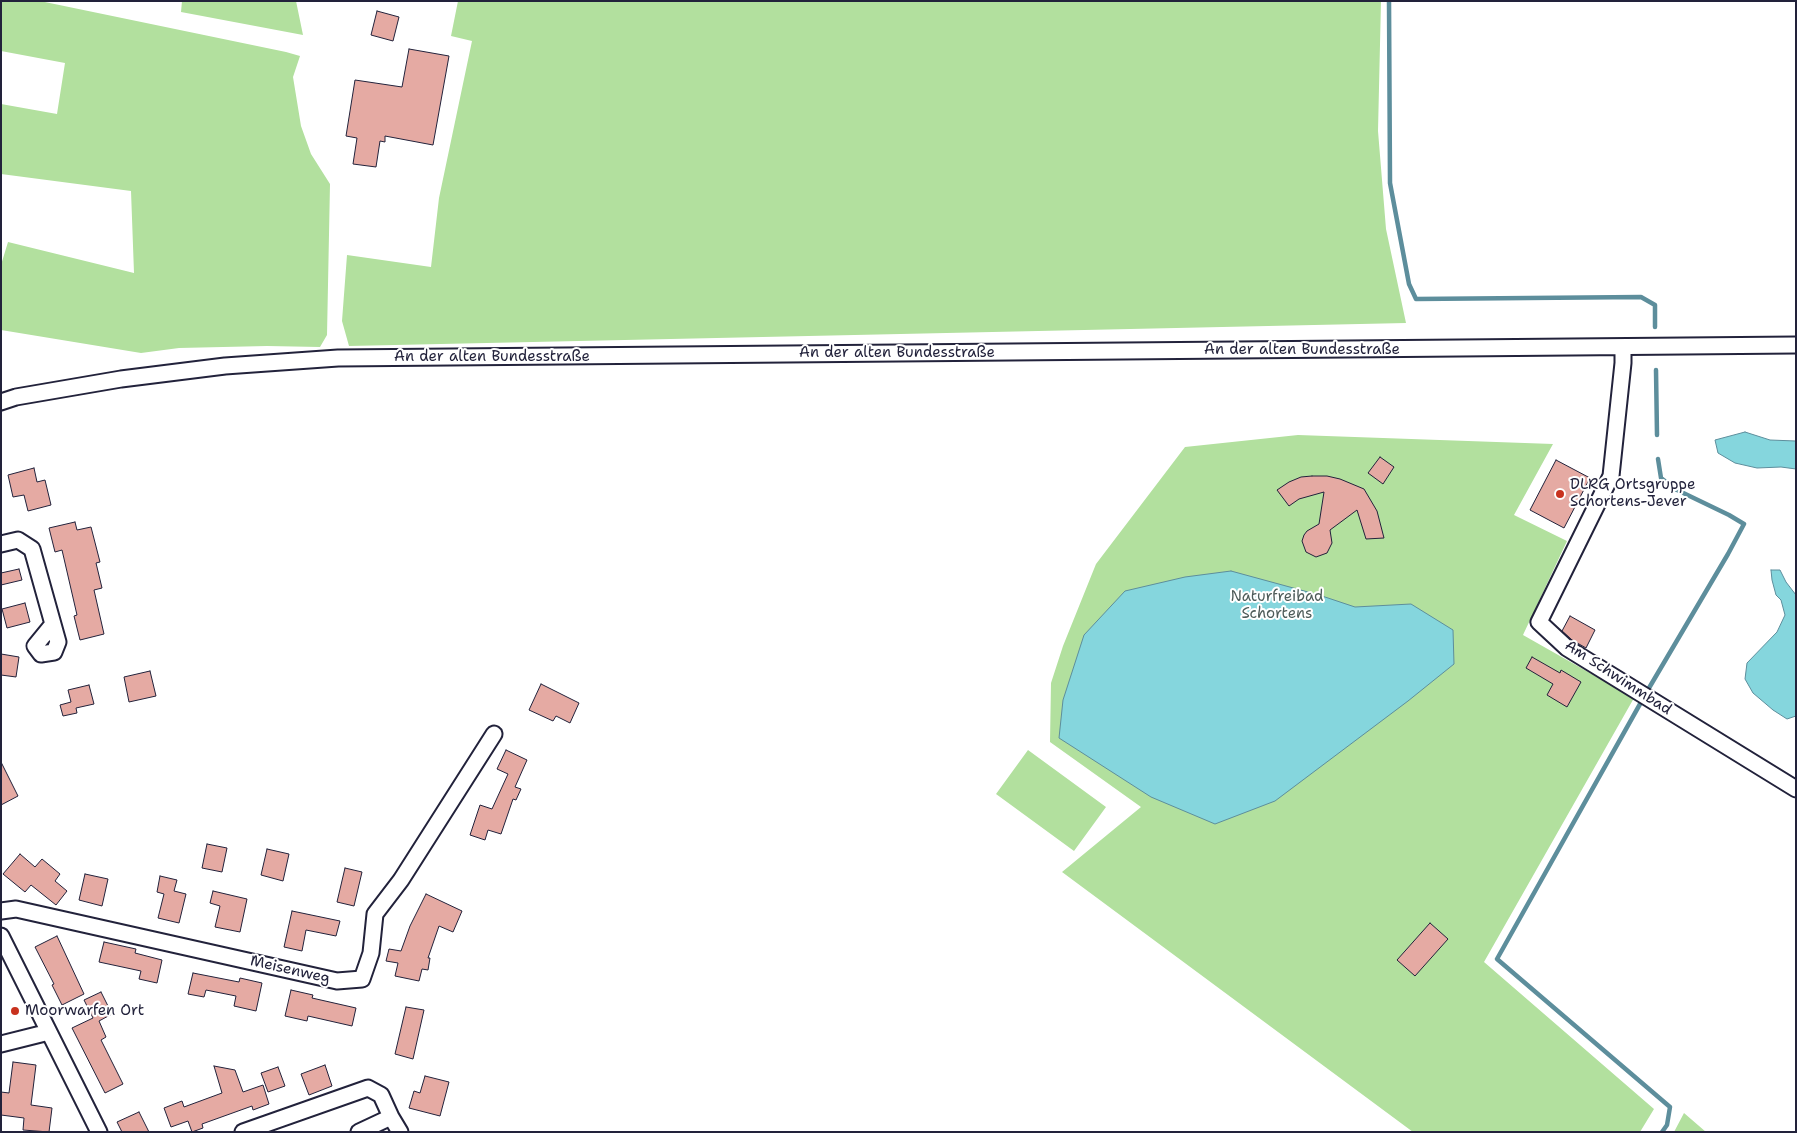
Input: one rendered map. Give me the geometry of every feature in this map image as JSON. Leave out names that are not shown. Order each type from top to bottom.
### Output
[{"type":"street","name":"An der alten Bundesstraße","points":[[1,402],[16,397],[121,378],[225,366],[338,358],[1796,345]]},
{"type":"street","name":"Am Schwimmbad","points":[[1623,347],[1611,476],[1539,622],[1567,648],[1796,789]]},
{"type":"street","points":[[1,544],[18,540],[32,549],[53,624]]},
{"type":"street","name":"Meisenweg","points":[[1,912],[16,909],[337,981],[362,979],[371,953],[375,914],[401,880],[494,734]]},
{"type":"street","points":[[1,936],[99,1132]]},
{"type":"street","points":[[1,1044],[49,1032]]},
{"type":"street","points":[[243,1132],[368,1088],[381,1095],[400,1132]]},
{"type":"street","points":[[359,1132],[391,1117]]},
{"type":"green space","points":[[1,1],[40,1],[300,56],[293,77],[301,126],[311,154],[330,184],[327,335],[320,347],[179,348],[141,353],[1,330],[1,265],[8,242],[134,273],[131,191],[1,174],[1,104],[57,114],[65,63],[1,51]]},
{"type":"green space","points":[[182,1],[296,1],[303,35],[181,12]]},
{"type":"green space","points":[[458,1],[1381,1],[1378,131],[1386,229],[1406,323],[349,346],[342,321],[347,255],[431,267],[439,198],[472,41],[451,36]]},
{"type":"green space","name":"Naturfreibad Schortens","points":[[1298,435],[1553,444],[1514,515],[1567,541],[1523,635],[1634,698],[1484,962],[1654,1109],[1640,1132],[1413,1132],[1062,872],[1141,807],[1050,742],[1051,683],[1063,646],[1096,564],[1185,447]]},
{"type":"green space","points":[[1028,750],[1106,807],[1074,851],[996,794]]},
{"type":"green space","points":[[1684,1113],[1706,1132],[1674,1132]]},
{"type":"water","points":[[1745,432],[1770,440],[1796,441],[1796,469],[1781,467],[1757,468],[1735,463],[1718,453],[1715,440]]},
{"type":"water","points":[[1771,570],[1780,570],[1796,595],[1796,716],[1787,719],[1753,693],[1745,679],[1747,663],[1777,632],[1785,615],[1781,600],[1776,595]]},
{"type":"water","points":[[1231,571],[1355,607],[1411,604],[1453,630],[1454,664],[1275,801],[1215,824],[1151,797],[1059,738],[1063,700],[1084,635],[1125,591],[1185,577]]},
{"type":"building","points":[[377,11],[399,17],[393,41],[371,35]]},
{"type":"building","points":[[409,49],[449,56],[433,145],[385,136],[385,142],[380,141],[376,167],[353,164],[357,138],[346,136],[355,80],[402,87]]},
{"type":"building","points":[[1380,457],[1394,467],[1383,484],[1368,473]]},
{"type":"building","name":"DLRG Ortsgruppe Schortens-Jever","points":[[1556,460],[1590,478],[1564,528],[1530,510]]},
{"type":"building","points":[[34,468],[37,482],[45,480],[51,505],[28,511],[24,495],[13,497],[8,475]]},
{"type":"building","points":[[1327,476],[1340,479],[1364,489],[1377,511],[1384,538],[1366,539],[1357,510],[1330,530],[1332,543],[1327,553],[1316,557],[1306,552],[1302,541],[1307,531],[1319,524],[1324,492],[1299,499],[1289,506],[1277,490],[1301,477]]},
{"type":"building","points":[[75,522],[77,530],[91,527],[100,562],[96,563],[102,588],[94,590],[104,634],[80,640],[74,616],[77,615],[62,550],[55,552],[49,528]]},
{"type":"building","points":[[19,569],[22,580],[1,585],[1,573]]},
{"type":"building","points":[[25,603],[30,622],[7,628],[2,609]]},
{"type":"building","points":[[1570,616],[1595,630],[1586,648],[1572,640],[1562,631]]},
{"type":"building","points":[[1,654],[19,657],[16,677],[1,675]]},
{"type":"building","points":[[1532,657],[1560,673],[1561,670],[1581,682],[1567,707],[1547,695],[1553,684],[1526,668]]},
{"type":"building","points":[[150,671],[156,696],[129,702],[124,677]]},
{"type":"building","points":[[541,684],[579,703],[570,723],[556,716],[553,721],[529,710]]},
{"type":"building","points":[[89,685],[94,704],[76,708],[77,713],[63,716],[60,705],[71,702],[68,690]]},
{"type":"building","points":[[506,750],[527,760],[515,787],[521,789],[516,800],[513,799],[501,834],[488,830],[485,840],[470,835],[480,805],[492,809],[508,774],[497,769]]},
{"type":"building","points":[[1,762],[18,796],[1,805]]},
{"type":"building","points":[[207,844],[227,848],[222,872],[202,868]]},
{"type":"building","points":[[267,849],[289,854],[283,881],[261,875]]},
{"type":"building","points":[[20,854],[35,867],[42,859],[60,874],[55,881],[67,891],[56,905],[31,885],[25,892],[3,874]]},
{"type":"building","points":[[345,868],[362,872],[354,906],[337,902]]},
{"type":"building","points":[[85,874],[108,879],[102,906],[79,900]]},
{"type":"building","points":[[160,876],[177,880],[174,891],[186,894],[179,923],[158,918],[164,894],[157,892]]},
{"type":"building","points":[[213,891],[247,899],[240,932],[215,927],[220,906],[210,903]]},
{"type":"building","points":[[426,894],[462,911],[453,932],[439,926],[428,958],[430,958],[428,970],[422,969],[419,981],[395,976],[398,963],[386,961],[389,949],[401,951],[410,926]]},
{"type":"building","points":[[292,911],[340,921],[336,936],[306,930],[302,951],[284,947]]},
{"type":"building","points":[[1430,923],[1448,939],[1415,976],[1397,960]]},
{"type":"building","points":[[57,936],[84,994],[62,1005],[52,985],[54,984],[35,947]]},
{"type":"building","points":[[104,942],[136,949],[135,953],[162,960],[157,983],[139,979],[141,971],[99,962]]},
{"type":"building","points":[[193,973],[239,982],[240,978],[262,983],[256,1011],[234,1006],[236,996],[206,990],[204,997],[188,994]]},
{"type":"building","points":[[291,990],[313,995],[312,998],[356,1008],[352,1026],[308,1016],[307,1021],[285,1016]]},
{"type":"building","points":[[101,992],[112,1014],[99,1021],[106,1037],[101,1040],[123,1084],[105,1093],[72,1028],[93,1018],[84,1000]]},
{"type":"building","points":[[406,1007],[424,1010],[413,1059],[395,1054]]},
{"type":"building","points":[[13,1062],[36,1065],[31,1105],[52,1108],[49,1132],[23,1130],[24,1118],[1,1115],[1,1092],[9,1093]]},
{"type":"building","points":[[325,1065],[332,1086],[309,1095],[301,1074]]},
{"type":"building","points":[[214,1066],[235,1070],[243,1092],[263,1085],[269,1104],[253,1110],[252,1106],[202,1124],[203,1128],[192,1132],[188,1121],[171,1127],[164,1108],[182,1101],[184,1107],[222,1093]]},
{"type":"building","points":[[278,1067],[285,1086],[268,1092],[261,1073]]},
{"type":"building","points":[[425,1076],[449,1082],[440,1116],[409,1108],[414,1091],[420,1093]]},
{"type":"building","points":[[139,1112],[149,1132],[122,1132],[117,1122]]},
{"type":"waterway","points":[[1389,1],[1390,183],[1409,284],[1416,299],[1641,297],[1655,305],[1655,327]]},
{"type":"waterway","points":[[1656,370],[1657,435]]},
{"type":"waterway","points":[[1658,459],[1661,478],[1675,489],[1744,524],[1649,688],[1497,959],[1670,1107],[1667,1125],[1662,1132]]},
{"type":"place","name":"DLRG Ortsgruppe Schortens-Jever","points":[[1560,494]]},
{"type":"place","name":"Moorwarfen Ort","points":[[15,1011]]}]
